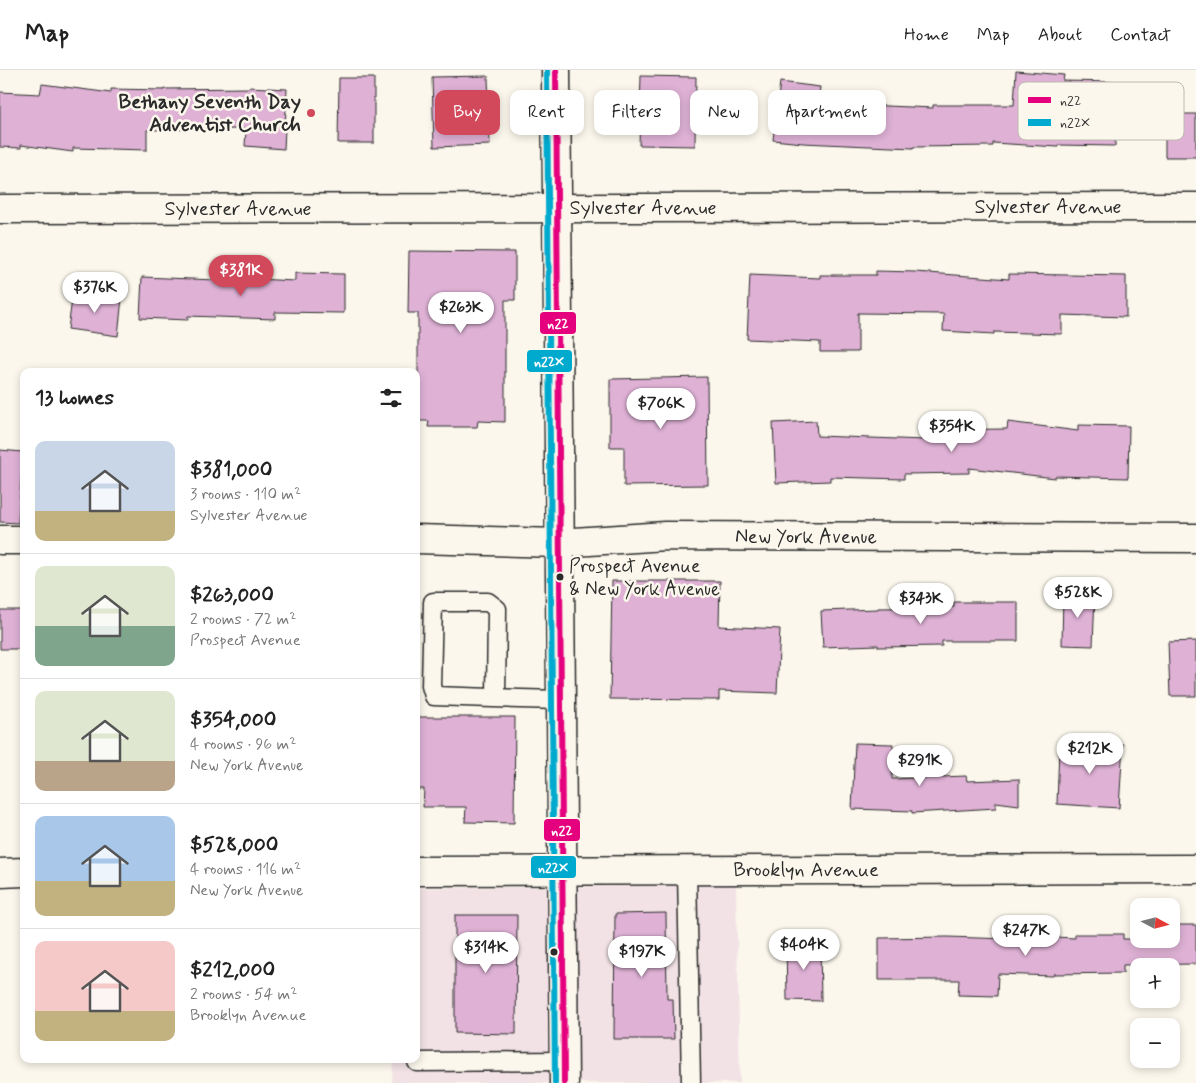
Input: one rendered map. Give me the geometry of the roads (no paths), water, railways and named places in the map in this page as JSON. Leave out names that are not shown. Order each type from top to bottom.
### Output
[{"type":"street","points":[[556,70],[564,1072]]},
{"type":"street","name":"Sylvester Avenue","points":[[0,209],[1196,207]]},
{"type":"street","name":"New York Avenue","points":[[420,539],[559,543],[665,536],[1196,538]]},
{"type":"street","points":[[0,540],[20,540]]},
{"type":"street","name":"Brooklyn Avenue","points":[[420,872],[1196,869]]},
{"type":"street","points":[[0,872],[20,872]]},
{"type":"lane","points":[[496,698],[497,609],[488,602],[433,602],[432,686],[434,696],[496,698],[560,700]]},
{"type":"lane","points":[[687,870],[691,1083]]},
{"type":"lane","points":[[420,1062],[564,1072]]},
{"type":"place","name":"Bethany Seventh Day Adventist Church","points":[[311,113]]},
{"type":"place","name":"Prospect Avenue & New York Avenue","points":[[560,577]]}]
